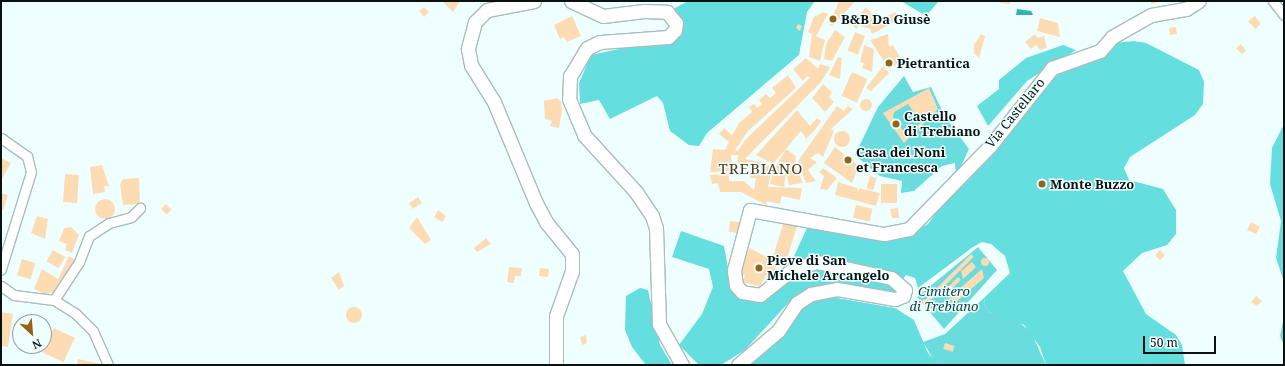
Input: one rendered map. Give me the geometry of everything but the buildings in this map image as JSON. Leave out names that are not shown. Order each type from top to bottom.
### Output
[{"type":"street","points":[[534,1],[487,10],[475,22],[468,48],[472,65],[494,102],[540,209],[572,254],[572,271],[556,316],[556,365]]},
{"type":"street","points":[[571,1],[603,16],[644,11],[667,12],[676,23],[675,30],[668,37],[600,42],[587,48],[572,71],[569,99],[584,135],[636,192],[652,216],[656,228],[659,324],[682,365]]},
{"type":"street","name":"Via Castellaro","points":[[738,365],[778,331],[797,303],[812,294],[837,289],[895,299],[904,294],[903,285],[891,278],[817,262],[794,268],[760,295],[742,292],[736,285],[734,270],[748,212],[753,209],[798,220],[884,234],[909,229],[990,146],[1052,68],[1100,51],[1112,37],[1151,16],[1186,9],[1199,1]]},
{"type":"street","points":[[1273,1],[1284,15]]},
{"type":"street","points":[[1,138],[26,156],[31,172],[1,269]]},
{"type":"street","points":[[54,300],[79,262],[90,236],[109,223],[131,217],[140,208]]},
{"type":"street","points":[[1,286],[14,295],[54,300],[75,314],[93,331],[108,365]]},
{"type":"green space","points":[[904,76],[913,92],[931,87],[945,117],[969,149],[956,177],[955,163],[942,166],[914,191],[901,193],[902,181],[880,176],[855,155],[878,107]]},
{"type":"green space","name":"Cimitero di Trebiano","points":[[978,247],[997,270],[944,329],[917,297]]},
{"type":"green space","points":[[985,297],[984,305],[989,312],[1016,320],[1031,332],[1046,365],[940,365],[935,362],[923,342],[945,334]]},
{"type":"shaded area","points":[[688,1],[815,1],[807,12],[799,55],[707,133],[699,146],[689,145],[670,131],[663,103],[657,96],[610,119],[599,100],[580,104],[579,83],[591,55],[674,37],[675,8]]},
{"type":"shaded area","points":[[901,1],[939,1],[926,16]]},
{"type":"shaded area","points":[[1017,9],[1031,11],[1033,15],[1016,15]]},
{"type":"shaded area","points":[[1134,41],[1146,43],[1199,70],[1204,82],[1203,104],[1195,115],[1130,157],[1124,168],[1129,180],[1163,189],[1176,210],[1176,234],[1167,245],[1142,253],[1123,271],[1146,314],[1176,335],[1182,345],[1185,365],[1046,365],[1040,347],[1024,325],[989,312],[984,305],[985,297],[1010,273],[1005,256],[991,244],[982,242],[973,247],[918,288],[915,278],[906,275],[903,279],[894,274],[790,265],[807,228],[813,223],[901,239],[928,224],[958,183],[1047,83],[1084,56],[1114,43]]},
{"type":"shaded area","points":[[1063,45],[1076,50],[1027,81],[988,126],[977,106],[999,89],[999,80],[1026,58]]},
{"type":"shaded area","points":[[1284,124],[1284,282],[1276,258],[1281,221],[1270,184],[1272,148]]},
{"type":"shaded area","points":[[681,231],[724,246],[731,284],[750,300],[758,299],[787,278],[816,269],[885,280],[898,290],[896,293],[827,284],[810,289],[791,300],[745,350],[721,365],[699,365],[679,345],[702,314],[713,287],[709,269],[672,257]]},
{"type":"shaded area","points":[[640,288],[648,290],[660,345],[672,365],[646,365],[632,347],[625,330],[626,296]]},
{"type":"shaded area","points":[[831,297],[895,308],[914,320],[928,353],[940,365],[751,365],[798,310],[819,298]]},
{"type":"shaded area","points":[[1284,317],[1284,345],[1280,336]]},
{"type":"place","name":"B&B Da Giusè","points":[[833,19]]},
{"type":"place","name":"Pietrantica","points":[[889,63]]},
{"type":"place","name":"Castello di Trebiano","points":[[896,124]]},
{"type":"place","name":"Casa dei Noni et Francesca","points":[[848,160]]},
{"type":"place","name":"Monte Buzzo","points":[[1042,184]]},
{"type":"place","name":"Pieve di San Michele Arcangelo","points":[[759,268]]},
{"type":"district","name":"TREBIANO","points":[[761,169]]}]
